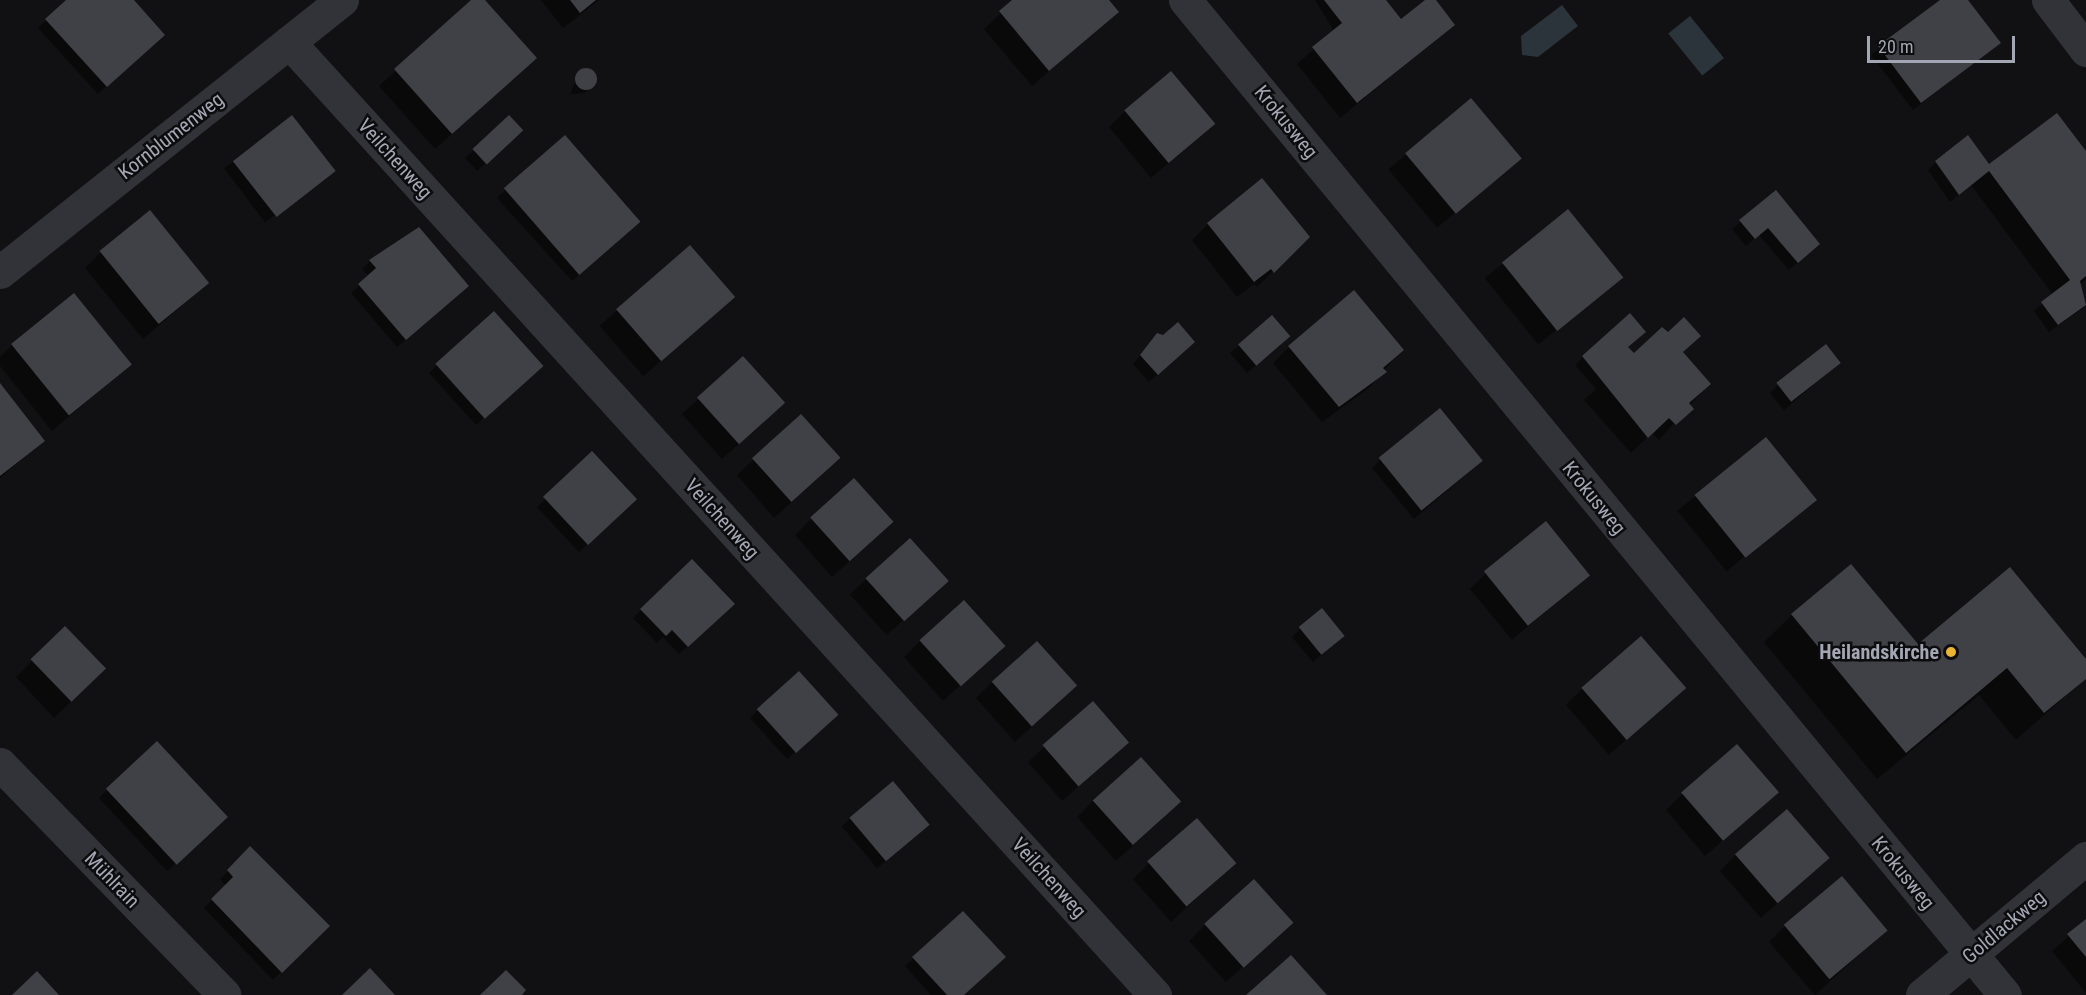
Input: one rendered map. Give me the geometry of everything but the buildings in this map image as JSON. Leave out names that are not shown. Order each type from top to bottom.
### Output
[{"type":"street","name":"Kornblumenweg","points":[[0,272],[342,0]]},
{"type":"street","name":"Krokusweg","points":[[1185,0],[2005,995]]},
{"type":"street","points":[[2048,0],[2086,50]]},
{"type":"street","name":"Veilchenweg","points":[[289,42],[1155,995]]},
{"type":"street","name":"Mühlrain","points":[[0,764],[225,995]]},
{"type":"street","name":"Goldlackweg","points":[[1922,995],[2086,858]]},
{"type":"shaded area","points":[[1562,5],[1578,26],[1538,57],[1522,55],[1521,36]]},
{"type":"shaded area","points":[[1690,16],[1724,58],[1702,76],[1668,34]]},
{"type":"place","name":"Heilandskirche","points":[[1951,652]]}]
